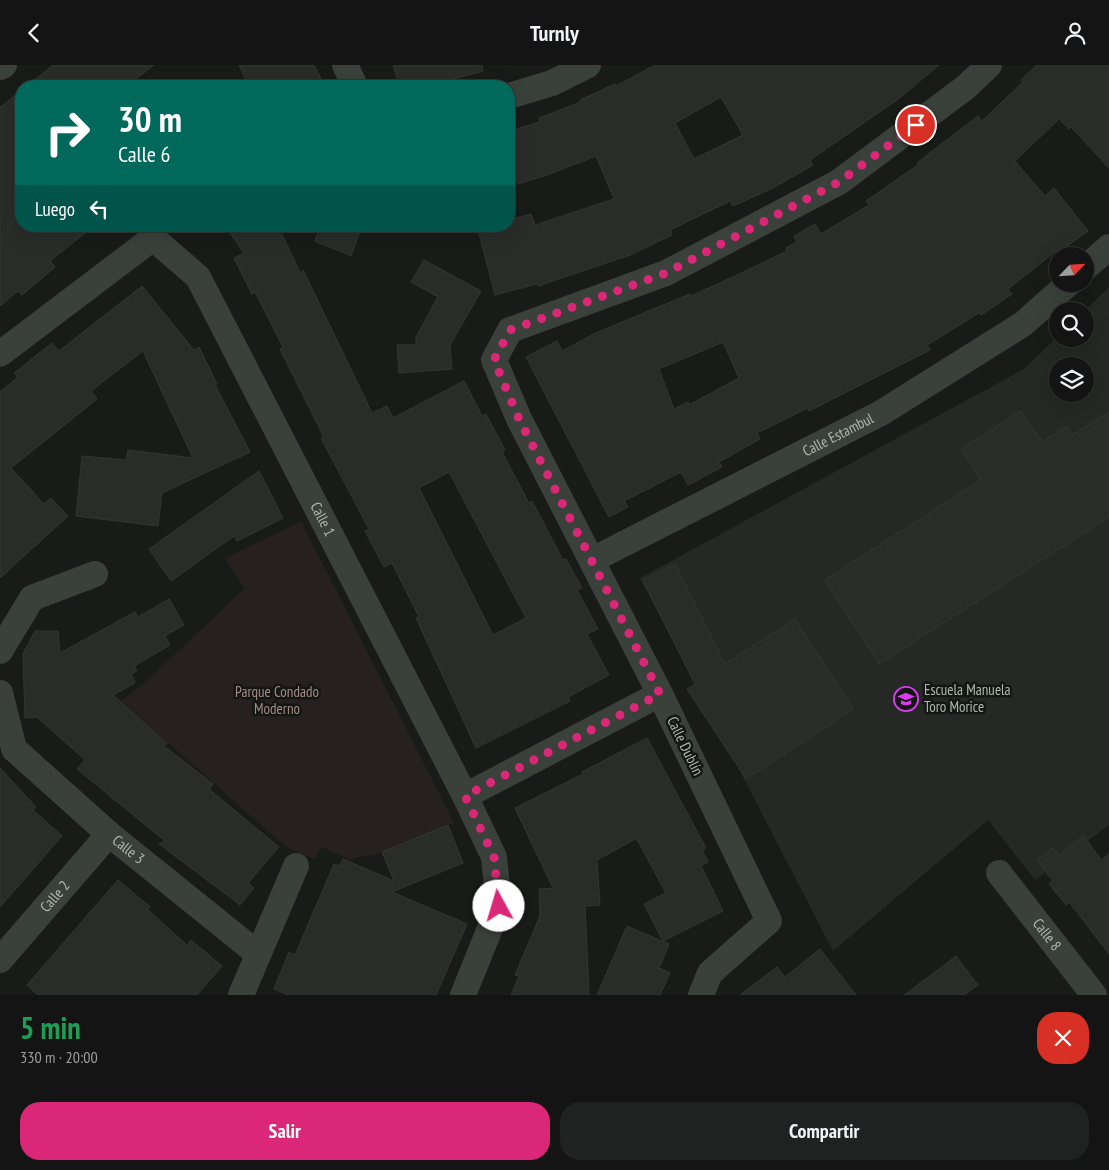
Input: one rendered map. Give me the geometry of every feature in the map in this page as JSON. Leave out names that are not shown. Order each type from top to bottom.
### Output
[{"type":"street","points":[[0,67],[4,65]]},
{"type":"street","points":[[345,65],[352,80]]},
{"type":"street","points":[[515,94],[552,83],[588,65]]},
{"type":"street","name":"Calle Dublín","points":[[701,995],[710,973],[769,921],[660,694],[519,419],[494,360],[510,330],[666,273],[839,182],[966,87],[989,65]]},
{"type":"street","name":"Calle 1","points":[[0,354],[153,238],[198,277],[465,796],[494,857],[499,906],[463,995]]},
{"type":"street","points":[[1094,260],[1109,247]]},
{"type":"street","name":"Calle Estambul","points":[[592,560],[881,413],[1023,324],[1058,293]]},
{"type":"street","points":[[0,651],[32,598],[95,574]]},
{"type":"street","name":"Calle 3","points":[[0,693],[14,749],[109,834],[258,953]]},
{"type":"street","points":[[465,796],[660,694]]},
{"type":"street","name":"Calle 2","points":[[0,960],[109,834]]},
{"type":"street","points":[[241,995],[296,866]]},
{"type":"street","name":"Calle 8","points":[[999,873],[1083,991]]},
{"type":"shaded area","name":"Escuela Manuela Toro Morice","points":[[1109,287],[1109,825],[1035,880],[988,820],[833,951],[640,578],[1024,369],[1049,345],[1049,347],[1094,347],[1093,302]]},
{"type":"green space","name":"Parque Condado Moderno","points":[[301,521],[454,823],[378,854],[349,859],[321,847],[315,859],[286,847],[121,701],[143,684],[244,589],[225,558]]},
{"type":"building","points":[[53,65],[154,65],[135,80],[34,80]]},
{"type":"building","points":[[239,65],[314,65],[322,80],[246,80]]},
{"type":"building","points":[[393,65],[482,65],[483,71],[450,80],[397,80]]},
{"type":"building","points":[[655,65],[939,65],[897,100],[810,160],[813,165],[773,188],[733,206],[730,201],[670,230],[672,235],[630,255],[538,286],[537,284],[495,295],[479,232],[515,232],[515,218],[531,214],[535,225],[614,199],[596,156],[518,184],[515,174],[515,129],[540,122],[539,118],[581,102],[580,100],[615,84],[616,86]],"holes":[[[721,97],[743,135],[694,159],[675,123]]]},
{"type":"building","points":[[1037,65],[1109,65],[1109,168],[1071,127],[1069,129],[1059,119],[1015,161],[1045,196],[1054,188],[1088,231],[1066,247],[1049,247],[1049,257],[1008,289],[1012,294],[981,315],[979,313],[927,345],[930,350],[809,411],[808,408],[757,433],[760,439],[719,462],[722,467],[688,485],[681,472],[624,501],[628,507],[609,517],[526,357],[557,341],[562,351],[598,332],[690,294],[691,296],[735,276],[787,251],[786,248],[797,242],[794,236],[815,224],[821,234],[869,205],[866,201],[918,165],[917,163],[978,116],[982,121],[1023,82],[1021,80]],"holes":[[[723,342],[739,378],[689,405],[688,402],[674,409],[659,369]]]},
{"type":"building","points":[[15,96],[15,232],[86,232],[50,261],[55,267],[22,295],[18,291],[0,306],[0,107]]},
{"type":"building","points":[[229,232],[281,232],[301,274],[303,270],[372,413],[387,406],[393,418],[464,381],[482,416],[486,414],[505,450],[502,452],[529,503],[532,501],[563,560],[566,559],[582,588],[577,590],[598,629],[587,634],[609,675],[568,697],[570,701],[476,748],[416,618],[419,617],[392,563],[384,567],[365,531],[369,529],[321,438],[324,437],[280,349],[283,347],[255,292],[252,294],[234,258],[244,253]],"holes":[[[449,472],[526,618],[493,635],[419,488]]]},
{"type":"building","points":[[318,232],[360,232],[351,256],[315,241]]},
{"type":"building","points":[[424,260],[481,291],[450,345],[452,369],[399,373],[397,345],[416,345],[416,337],[438,297],[411,282]]},
{"type":"building","points":[[142,286],[194,350],[199,347],[217,384],[215,385],[250,452],[162,493],[158,526],[76,516],[82,456],[126,460],[128,450],[193,458],[143,351],[91,391],[97,399],[11,468],[44,504],[51,498],[68,516],[0,578],[0,392],[18,377],[14,373],[52,343],[59,351]]},
{"type":"building","points":[[1021,411],[1042,442],[1067,426],[1073,435],[1109,412],[1109,517],[879,664],[825,580],[981,480],[961,449]]},
{"type":"building","points":[[259,471],[283,518],[237,541],[234,536],[171,581],[149,549]]},
{"type":"building","points":[[675,564],[725,664],[795,619],[853,709],[746,779],[687,689],[695,684],[643,580]]},
{"type":"building","points":[[169,599],[184,625],[165,636],[170,645],[134,666],[137,671],[131,674],[135,683],[113,695],[167,743],[164,746],[213,784],[209,789],[279,847],[248,883],[254,888],[240,905],[159,844],[165,841],[77,769],[85,760],[37,717],[25,718],[23,654],[35,631],[58,631],[60,653],[135,612],[138,617]]},
{"type":"building","points":[[647,738],[706,848],[702,850],[708,862],[701,866],[723,911],[663,941],[644,904],[666,893],[638,841],[635,839],[597,860],[600,905],[585,906],[589,995],[511,995],[519,976],[515,975],[540,916],[539,889],[553,888],[515,808],[583,774],[582,772]]},
{"type":"building","points":[[0,768],[36,807],[33,810],[62,836],[0,907]]},
{"type":"building","points":[[448,825],[463,863],[392,892],[467,924],[436,995],[288,995],[274,989],[289,952],[295,955],[334,864],[340,866],[343,859],[394,881],[382,852]]},
{"type":"building","points":[[1084,836],[1101,860],[1109,854],[1109,954],[1069,902],[1066,905],[1049,884],[1053,881],[1037,860],[1053,848],[1059,856]]},
{"type":"building","points":[[118,880],[150,907],[148,910],[187,945],[191,940],[222,966],[197,995],[38,995],[27,985]]},
{"type":"building","points":[[627,926],[669,944],[659,968],[670,973],[660,995],[597,995]]},
{"type":"building","points":[[820,949],[856,995],[740,995],[777,967],[785,977]]},
{"type":"building","points":[[956,956],[978,985],[964,995],[904,995]]},
{"type":"place","name":"Escuela Manuela Toro Morice","points":[[906,699]]},
{"type":"route","points":[[499,906],[494,857],[465,796],[660,694],[519,419],[494,360],[510,330],[666,273],[839,182],[916,125]]}]
